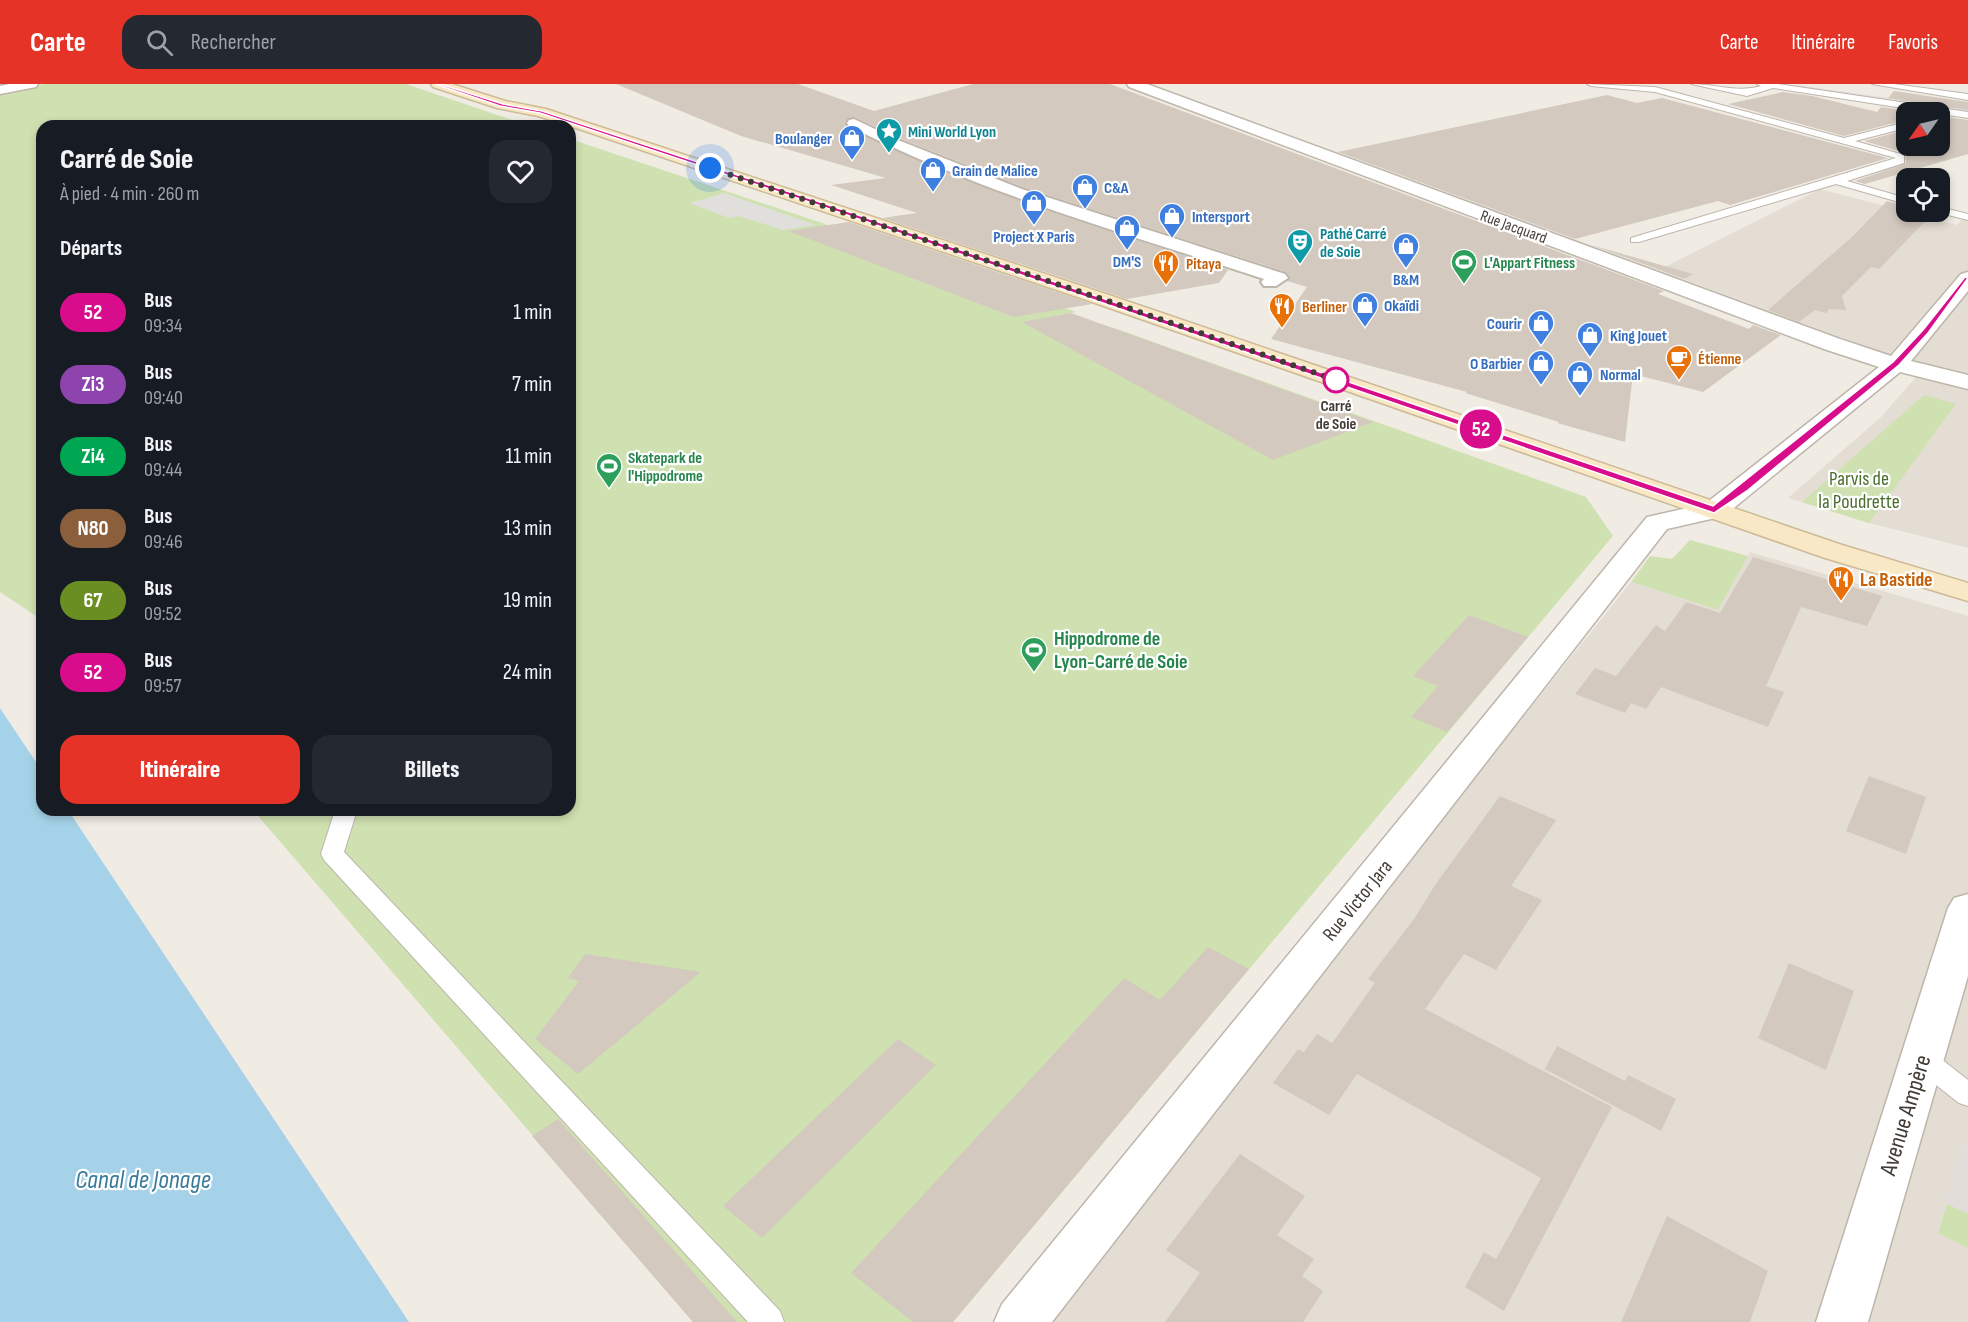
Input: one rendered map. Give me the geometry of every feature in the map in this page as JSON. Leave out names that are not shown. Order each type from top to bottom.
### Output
[{"type":"main road","points":[[438,84],[502,105],[541,112],[565,120]]},
{"type":"main road","points":[[470,84],[524,101],[541,112]]},
{"type":"main road","points":[[576,124],[1105,300],[1832,550],[1968,592]]},
{"type":"street","points":[[0,90],[30,84]]},
{"type":"street","name":"Rue Jacquard","points":[[1134,84],[1832,344],[1896,364],[1968,382]]},
{"type":"street","points":[[854,123],[893,143],[1017,192],[1141,235],[1280,278],[1270,282]]},
{"type":"street","points":[[1714,510],[1896,364],[1926,331],[1968,278]]},
{"type":"street","name":"Rue Victor Jara","points":[[1020,1322],[1657,523],[1714,510]]},
{"type":"street","name":"Avenue Ampère","points":[[1842,1322],[1968,908]]},
{"type":"lane","points":[[1591,84],[1645,88],[1675,95],[1894,154],[1902,159],[1902,161],[1635,240]]},
{"type":"lane","points":[[1761,84],[1968,115]]},
{"type":"lane","points":[[1876,84],[1968,97]]},
{"type":"lane","points":[[1675,95],[1691,92],[1691,86],[1747,93],[1772,86]]},
{"type":"lane","points":[[1804,90],[1896,113]]},
{"type":"lane","points":[[1844,141],[1896,128]]},
{"type":"lane","points":[[1836,181],[1896,198]]},
{"type":"lane","points":[[1950,212],[1968,217]]},
{"type":"lane","points":[[344,816],[332,854],[769,1322]]},
{"type":"lane","points":[[1922,1059],[1968,1095]]},
{"type":"shaded area","points":[[1795,85],[1918,102],[1898,102],[1792,87]]},
{"type":"shaded area","points":[[1950,107],[1968,109],[1968,112],[1950,109]]},
{"type":"shaded area","points":[[1820,189],[1896,209],[1896,222],[1946,222],[1957,225],[1968,213],[1968,548],[1869,523],[1788,498],[1880,418],[1924,368],[1659,270]]},
{"type":"shaded area","points":[[724,193],[816,225],[783,230],[739,216],[729,218],[690,203]]},
{"type":"shaded area","points":[[1750,552],[1968,616],[1968,1149],[1961,1145],[1938,1232],[1968,1248],[1968,1322],[1047,1322],[1041,1318],[1631,582],[1718,610]]},
{"type":"shaded area","points":[[1960,1145],[1968,1149],[1968,1248],[1938,1233]]},
{"type":"green space","points":[[44,84],[406,84],[512,120],[36,120],[36,616],[0,592],[0,92]]},
{"type":"green space","name":"Hippodrome de Lyon-Carré de Soie","points":[[576,141],[828,225],[1076,312],[1051,317],[1117,329],[1586,497],[1613,536],[953,1322],[693,1322],[258,816],[576,816]]},
{"type":"green space","name":"Parvis de la Poudrette","points":[[1924,395],[1956,404],[1869,523],[1802,502]]},
{"type":"green space","points":[[1690,540],[1748,556],[1718,610],[1631,582],[1650,556],[1672,559]]},
{"type":"green space","points":[[1947,1204],[1968,1214],[1968,1248],[1938,1233]]},
{"type":"water","name":"Canal de Jonage","points":[[0,708],[36,762],[36,816],[72,816],[409,1322],[0,1322]]},
{"type":"building","points":[[616,84],[798,84],[874,111],[973,84],[1110,84],[1664,291],[1658,294],[1749,329],[1753,325],[1781,335],[1703,392],[1633,374],[1625,442],[1557,423],[1559,422],[1465,393],[1467,392],[1271,339],[1307,287],[1287,281],[1290,278],[1286,272],[1023,187],[899,138],[855,117],[845,122],[848,128],[949,174],[1053,212],[1228,270],[1219,283],[1127,299],[882,218],[917,213],[831,185],[886,178],[741,136]]},
{"type":"building","points":[[1894,91],[1968,102],[1968,110],[1950,107],[1950,102],[1915,102],[1888,98]]},
{"type":"building","points":[[1783,92],[1812,96],[1877,112],[1881,107],[1896,109],[1896,123],[1844,136],[1728,104]]},
{"type":"building","points":[[1607,95],[1637,103],[1662,98],[1888,158],[1730,205],[1718,201],[1575,239],[1338,152]]},
{"type":"building","points":[[1950,117],[1968,120],[1968,154],[1920,168],[1896,168],[1896,175],[1865,184],[1855,181],[1906,163],[1905,156],[1950,156]]},
{"type":"building","points":[[1896,133],[1896,150],[1864,141]]},
{"type":"building","points":[[1887,201],[1896,203],[1896,222],[1924,222],[1879,269],[1871,267],[1842,296],[1846,310],[1829,309],[1826,313],[1815,310],[1799,322],[1768,310],[1852,237]]},
{"type":"building","points":[[849,222],[1092,304],[1014,317],[788,231]]},
{"type":"building","points":[[1591,245],[1693,274],[1684,279]]},
{"type":"building","points":[[1071,313],[1373,422],[1273,460],[1022,322]]},
{"type":"building","points":[[1753,557],[1882,596],[1867,626],[1801,607],[1766,686],[1784,692],[1768,727],[1661,687],[1646,709],[1631,703],[1625,713],[1575,694],[1595,668],[1616,676],[1656,625],[1665,631],[1686,602],[1720,613]]},
{"type":"building","points":[[1469,615],[1528,637],[1447,732],[1411,717],[1438,686],[1413,676]]},
{"type":"building","points":[[1869,776],[1926,797],[1906,854],[1846,831]]},
{"type":"building","points":[[1500,796],[1556,820],[1511,886],[1542,900],[1496,970],[1464,954],[1425,1009],[1612,1107],[1504,1311],[1465,1287],[1484,1252],[1496,1259],[1541,1178],[1357,1074],[1329,1115],[1273,1083],[1298,1049],[1304,1052],[1317,1034],[1332,1043],[1375,983],[1368,979],[1414,919],[1435,885]]},
{"type":"building","points":[[1208,947],[1249,969],[953,1322],[913,1322],[851,1273],[1124,978],[1160,1000]]},
{"type":"building","points":[[585,954],[701,972],[578,1074],[535,1039],[579,981],[568,978]]},
{"type":"building","points":[[1789,963],[1854,991],[1826,1070],[1758,1038]]},
{"type":"building","points":[[898,1039],[936,1065],[762,1238],[723,1206]]},
{"type":"building","points":[[1557,1046],[1625,1081],[1628,1075],[1676,1099],[1661,1131],[1545,1069]]},
{"type":"building","points":[[558,1119],[737,1322],[693,1322],[532,1136]]},
{"type":"building","points":[[1240,1154],[1305,1196],[1277,1235],[1314,1259],[1302,1276],[1323,1291],[1303,1322],[1165,1322],[1200,1273],[1166,1250]]},
{"type":"building","points":[[1667,1216],[1768,1271],[1750,1322],[1621,1322]]},
{"type":"bus line","name":"52","points":[[438,84],[502,105],[541,112],[565,120]]},
{"type":"bus line","name":"52","points":[[576,124],[1105,300],[1714,510],[1896,364],[1926,331],[1968,278]]},
{"type":"place","name":"Mini World Lyon","points":[[889,154]]},
{"type":"place","name":"Boulanger","points":[[852,161]]},
{"type":"place","name":"Grain de Malice","points":[[933,193]]},
{"type":"place","name":"C&A","points":[[1085,210]]},
{"type":"place","name":"Project X Paris","points":[[1034,226]]},
{"type":"place","name":"Intersport","points":[[1172,239]]},
{"type":"place","name":"DM'S","points":[[1127,251]]},
{"type":"place","name":"Pathé Carré de Soie","points":[[1300,265]]},
{"type":"place","name":"B&M","points":[[1406,269]]},
{"type":"place","name":"L'Appart Fitness","points":[[1464,285]]},
{"type":"place","name":"Pitaya","points":[[1166,286]]},
{"type":"place","name":"Okaïdi","points":[[1365,328]]},
{"type":"place","name":"Berliner","points":[[1282,329]]},
{"type":"place","name":"Courir","points":[[1541,346]]},
{"type":"place","name":"King Jouet","points":[[1590,358]]},
{"type":"place","name":"Carré de Soie","points":[[1336,380]]},
{"type":"place","name":"Étienne","points":[[1679,381]]},
{"type":"place","name":"O Barbier","points":[[1541,386]]},
{"type":"place","name":"Normal","points":[[1580,397]]},
{"type":"place","name":"Skatepark de l'Hippodrome","points":[[609,489]]},
{"type":"place","name":"La Bastide","points":[[1841,602]]},
{"type":"place","name":"Hippodrome de Lyon-Carré de Soie","points":[[1034,673]]},
{"type":"route","points":[[710,168],[1336,380]]}]
